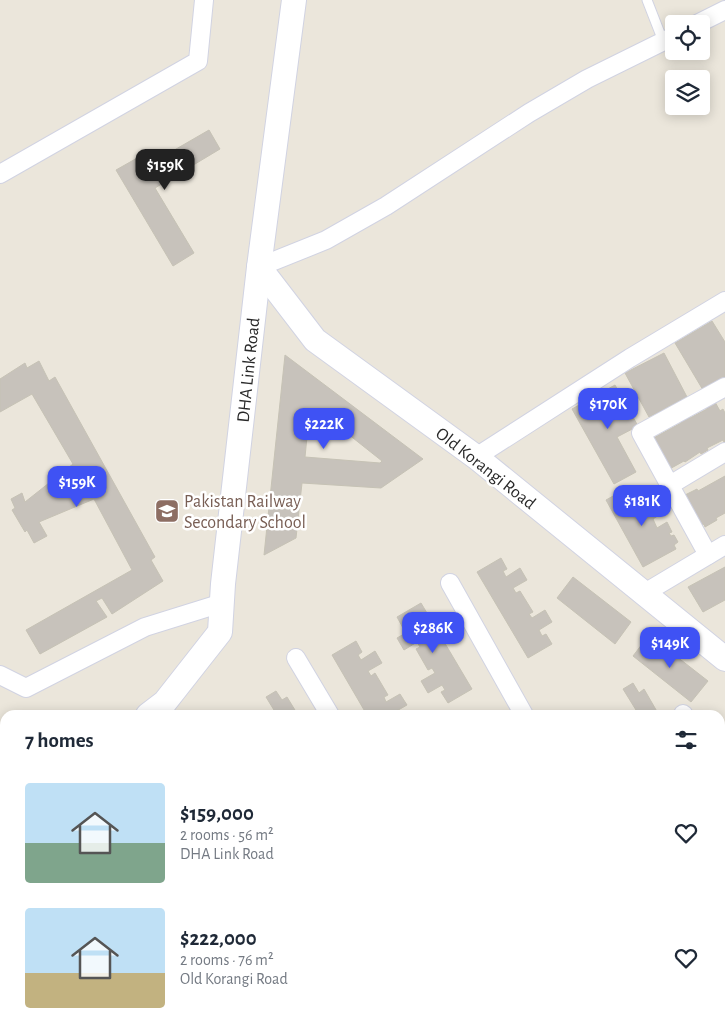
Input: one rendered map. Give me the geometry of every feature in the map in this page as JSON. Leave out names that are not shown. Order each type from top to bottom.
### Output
[{"type":"street","points":[[0,174],[198,61],[204,0]]},
{"type":"street","name":"DHA Link Road","points":[[155,710],[165,702],[220,632],[259,266],[294,0]]},
{"type":"street","points":[[710,18],[725,10]]},
{"type":"street","points":[[259,266],[326,240],[386,206],[529,113],[587,79],[665,40]]},
{"type":"street","name":"Old Korangi Road","points":[[259,266],[315,340],[476,457],[725,659]]},
{"type":"street","points":[[476,457],[630,358],[725,301]]},
{"type":"street","points":[[708,555],[641,433],[725,387]]},
{"type":"street","points":[[670,486],[725,452]]},
{"type":"street","points":[[643,594],[725,544]]},
{"type":"street","points":[[450,583],[521,710]]},
{"type":"street","points":[[0,675],[26,688],[145,627],[222,603]]},
{"type":"street","points":[[296,658],[327,710]]},
{"type":"lane","points":[[647,0],[665,33]]},
{"type":"building","points":[[209,130],[220,149],[155,188],[194,253],[173,266],[116,170],[139,157],[145,167]]},
{"type":"building","points":[[712,321],[725,342],[725,377],[703,390],[675,343]]},
{"type":"building","points":[[664,353],[687,397],[649,417],[625,373]]},
{"type":"building","points":[[285,355],[423,459],[381,488],[302,483],[296,538],[264,555]],"holes":[[[319,411],[382,461],[380,463],[305,457],[309,417]]]},
{"type":"building","points":[[39,361],[49,381],[55,377],[155,557],[151,560],[163,581],[112,614],[102,598],[96,601],[107,617],[40,654],[26,630],[132,570],[94,499],[39,522],[47,536],[34,543],[12,510],[15,508],[11,499],[22,493],[25,502],[73,464],[32,394],[0,412],[0,379],[25,363],[27,368]]},
{"type":"building","points":[[615,385],[638,426],[617,437],[636,472],[614,484],[572,409]]},
{"type":"building","points":[[715,402],[720,411],[723,409],[725,413],[725,442],[723,440],[707,448],[708,450],[701,454],[700,452],[666,471],[639,446],[690,416],[690,418],[707,409],[706,407]]},
{"type":"building","points":[[725,476],[725,513],[705,527],[704,524],[690,532],[683,496],[697,489],[698,491]]},
{"type":"building","points":[[645,490],[659,515],[653,519],[657,528],[667,522],[672,532],[669,533],[671,536],[674,535],[678,542],[674,545],[676,549],[643,567],[606,500],[622,491],[625,497],[633,493],[634,496]]},
{"type":"building","points":[[501,558],[507,569],[503,571],[506,577],[520,568],[527,580],[513,588],[516,593],[520,591],[533,612],[529,614],[532,618],[545,610],[552,622],[539,630],[542,636],[546,634],[552,644],[528,658],[477,572]]},
{"type":"building","points":[[725,567],[725,600],[703,612],[688,587]]},
{"type":"building","points":[[573,577],[631,622],[615,644],[557,598]]},
{"type":"building","points":[[421,603],[472,689],[448,703],[441,692],[445,690],[442,685],[428,693],[421,681],[435,673],[432,668],[428,670],[416,649],[420,647],[417,642],[404,650],[397,638],[411,630],[408,625],[403,628],[397,617]]},
{"type":"building","points":[[649,635],[708,681],[691,702],[633,656]]},
{"type":"building","points":[[356,641],[362,652],[358,655],[361,660],[375,651],[382,663],[368,671],[371,676],[375,673],[388,695],[384,697],[386,702],[400,694],[407,705],[398,710],[364,710],[332,655]]},
{"type":"building","points":[[633,683],[639,693],[644,689],[656,710],[636,710],[623,689]]},
{"type":"building","points":[[276,691],[282,700],[287,697],[295,710],[274,710],[266,697]]},
{"type":"place","name":"Pakistan Railway Secondary School","points":[[167,511]]}]
